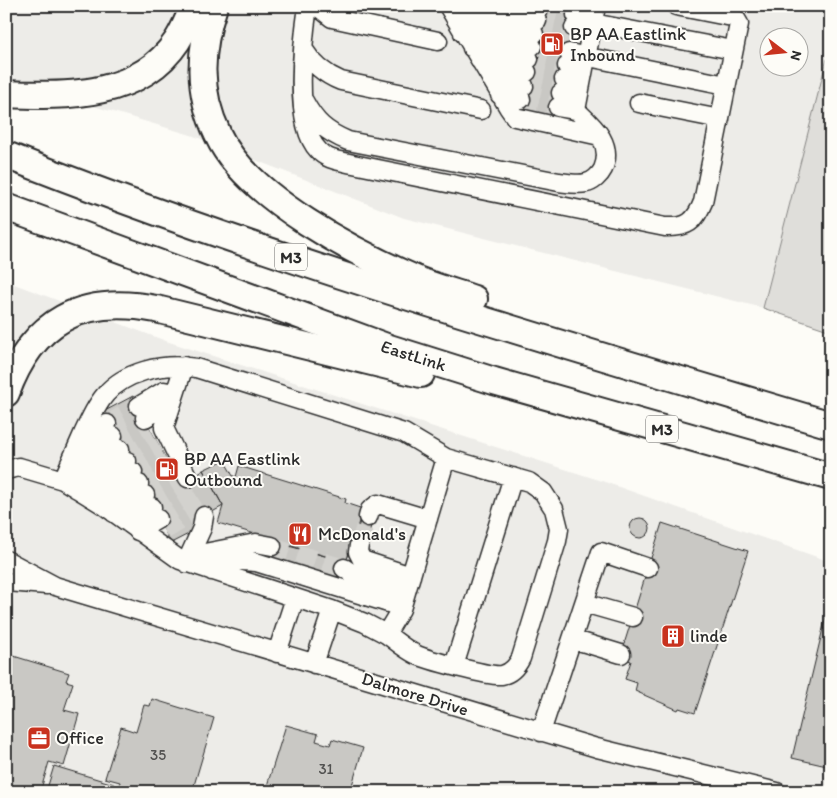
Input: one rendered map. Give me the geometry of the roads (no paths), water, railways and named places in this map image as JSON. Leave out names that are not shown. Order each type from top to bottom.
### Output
[{"type":"highway","points":[[6,94],[35,96],[102,90],[140,76],[158,63],[172,49],[194,6]]},
{"type":"highway","points":[[214,6],[203,49],[202,73],[205,97],[218,136],[238,164],[254,181],[294,213],[364,255],[422,282],[545,323],[580,350]]},
{"type":"highway","name":"M3","points":[[6,155],[155,212],[418,300],[831,425]]},
{"type":"highway","name":"EastLink","points":[[6,207],[380,345],[494,381],[831,477]]},
{"type":"highway","points":[[6,393],[20,361],[28,350],[37,339],[60,320],[70,313],[85,309],[125,304],[156,309],[414,373],[494,381]]},
{"type":"street","points":[[308,6],[304,50],[303,114],[311,141],[324,156],[363,166],[665,227],[680,227],[689,223],[699,212],[703,202],[739,24],[732,17],[687,7]]},
{"type":"street","points":[[317,6],[332,18],[438,41]]},
{"type":"street","points":[[464,29],[531,48]]},
{"type":"street","points":[[464,29],[531,48]]},
{"type":"street","points":[[464,29],[500,95],[515,117],[600,136]]},
{"type":"street","points":[[491,79],[531,48]]},
{"type":"street","points":[[500,95],[531,48]]},
{"type":"street","points":[[304,50],[315,65],[329,76],[341,81],[481,110]]},
{"type":"street","points":[[578,57],[733,50]]},
{"type":"street","points":[[302,96],[315,119],[330,134],[348,141],[559,182],[586,183],[596,179],[602,171],[606,160],[605,144],[600,136],[578,57]]},
{"type":"street","points":[[578,57],[726,85]]},
{"type":"street","points":[[639,103],[720,120]]},
{"type":"street","points":[[174,398],[164,391],[166,448],[174,398],[184,366]]},
{"type":"street","points":[[72,459],[81,439],[96,406],[115,384],[132,375],[151,369],[184,366],[196,368],[404,433],[446,458],[529,482],[543,492],[554,509],[559,529],[521,658],[514,669],[500,676],[427,659],[415,654],[386,634],[365,623],[332,610],[212,571],[188,559],[173,556],[81,439]]},
{"type":"street","points":[[6,455],[13,469],[123,492]]},
{"type":"street","points":[[386,634],[407,590],[446,458]]},
{"type":"street","points":[[72,459],[123,492]]},
{"type":"street","points":[[72,459],[123,492]]},
{"type":"street","points":[[454,666],[513,477]]},
{"type":"street","points":[[368,517],[370,510],[378,504],[428,519]]},
{"type":"street","points":[[188,559],[202,528],[204,516]]},
{"type":"street","points":[[188,559],[256,543],[272,546]]},
{"type":"street","points":[[359,545],[358,552],[362,560],[407,590]]},
{"type":"street","points":[[541,732],[601,552],[648,568]]},
{"type":"street","name":"Dalmore Drive","points":[[6,560],[55,586],[277,653],[608,751],[777,792]]},
{"type":"street","points":[[212,571],[217,563],[228,560],[256,562],[407,590]]},
{"type":"street","points":[[344,568],[357,577],[407,590]]},
{"type":"street","name":"Dalmore Drive","points":[[6,582],[55,586]]},
{"type":"street","points":[[277,653],[295,598]]},
{"type":"street","points":[[584,602],[632,617]]},
{"type":"street","points":[[314,664],[332,610]]},
{"type":"street","points":[[572,639],[621,654]]},
{"type":"tunnel","points":[[540,8],[576,15]]},
{"type":"tunnel","points":[[537,21],[574,28]]},
{"type":"tunnel","points":[[534,34],[572,41]]},
{"type":"tunnel","points":[[529,59],[567,66]]},
{"type":"tunnel","points":[[527,72],[564,79]]},
{"type":"tunnel","points":[[524,86],[561,93]]},
{"type":"tunnel","points":[[521,99],[558,107]]},
{"type":"tunnel","points":[[107,424],[139,406]]},
{"type":"tunnel","points":[[113,436],[145,418]]},
{"type":"tunnel","points":[[120,449],[152,432]]},
{"type":"tunnel","points":[[127,461],[158,443]]},
{"type":"tunnel","points":[[133,472],[164,455]]},
{"type":"tunnel","points":[[139,484],[169,466]]},
{"type":"tunnel","points":[[145,495],[175,477]]},
{"type":"tunnel","points":[[152,507],[191,483]]},
{"type":"tunnel","points":[[158,519],[197,495]]},
{"type":"tunnel","points":[[164,531],[203,508]]},
{"type":"tunnel","points":[[359,545],[368,517]]},
{"type":"tunnel","points":[[272,546],[344,568]]},
{"type":"place","name":"BP AA Eastlink Inbound","points":[[552,44]]},
{"type":"place","name":"BP AA Eastlink Outbound","points":[[167,469]]},
{"type":"place","name":"McDonald's","points":[[300,534]]},
{"type":"place","name":"linde","points":[[673,636]]},
{"type":"place","name":"Office","points":[[39,738]]}]
